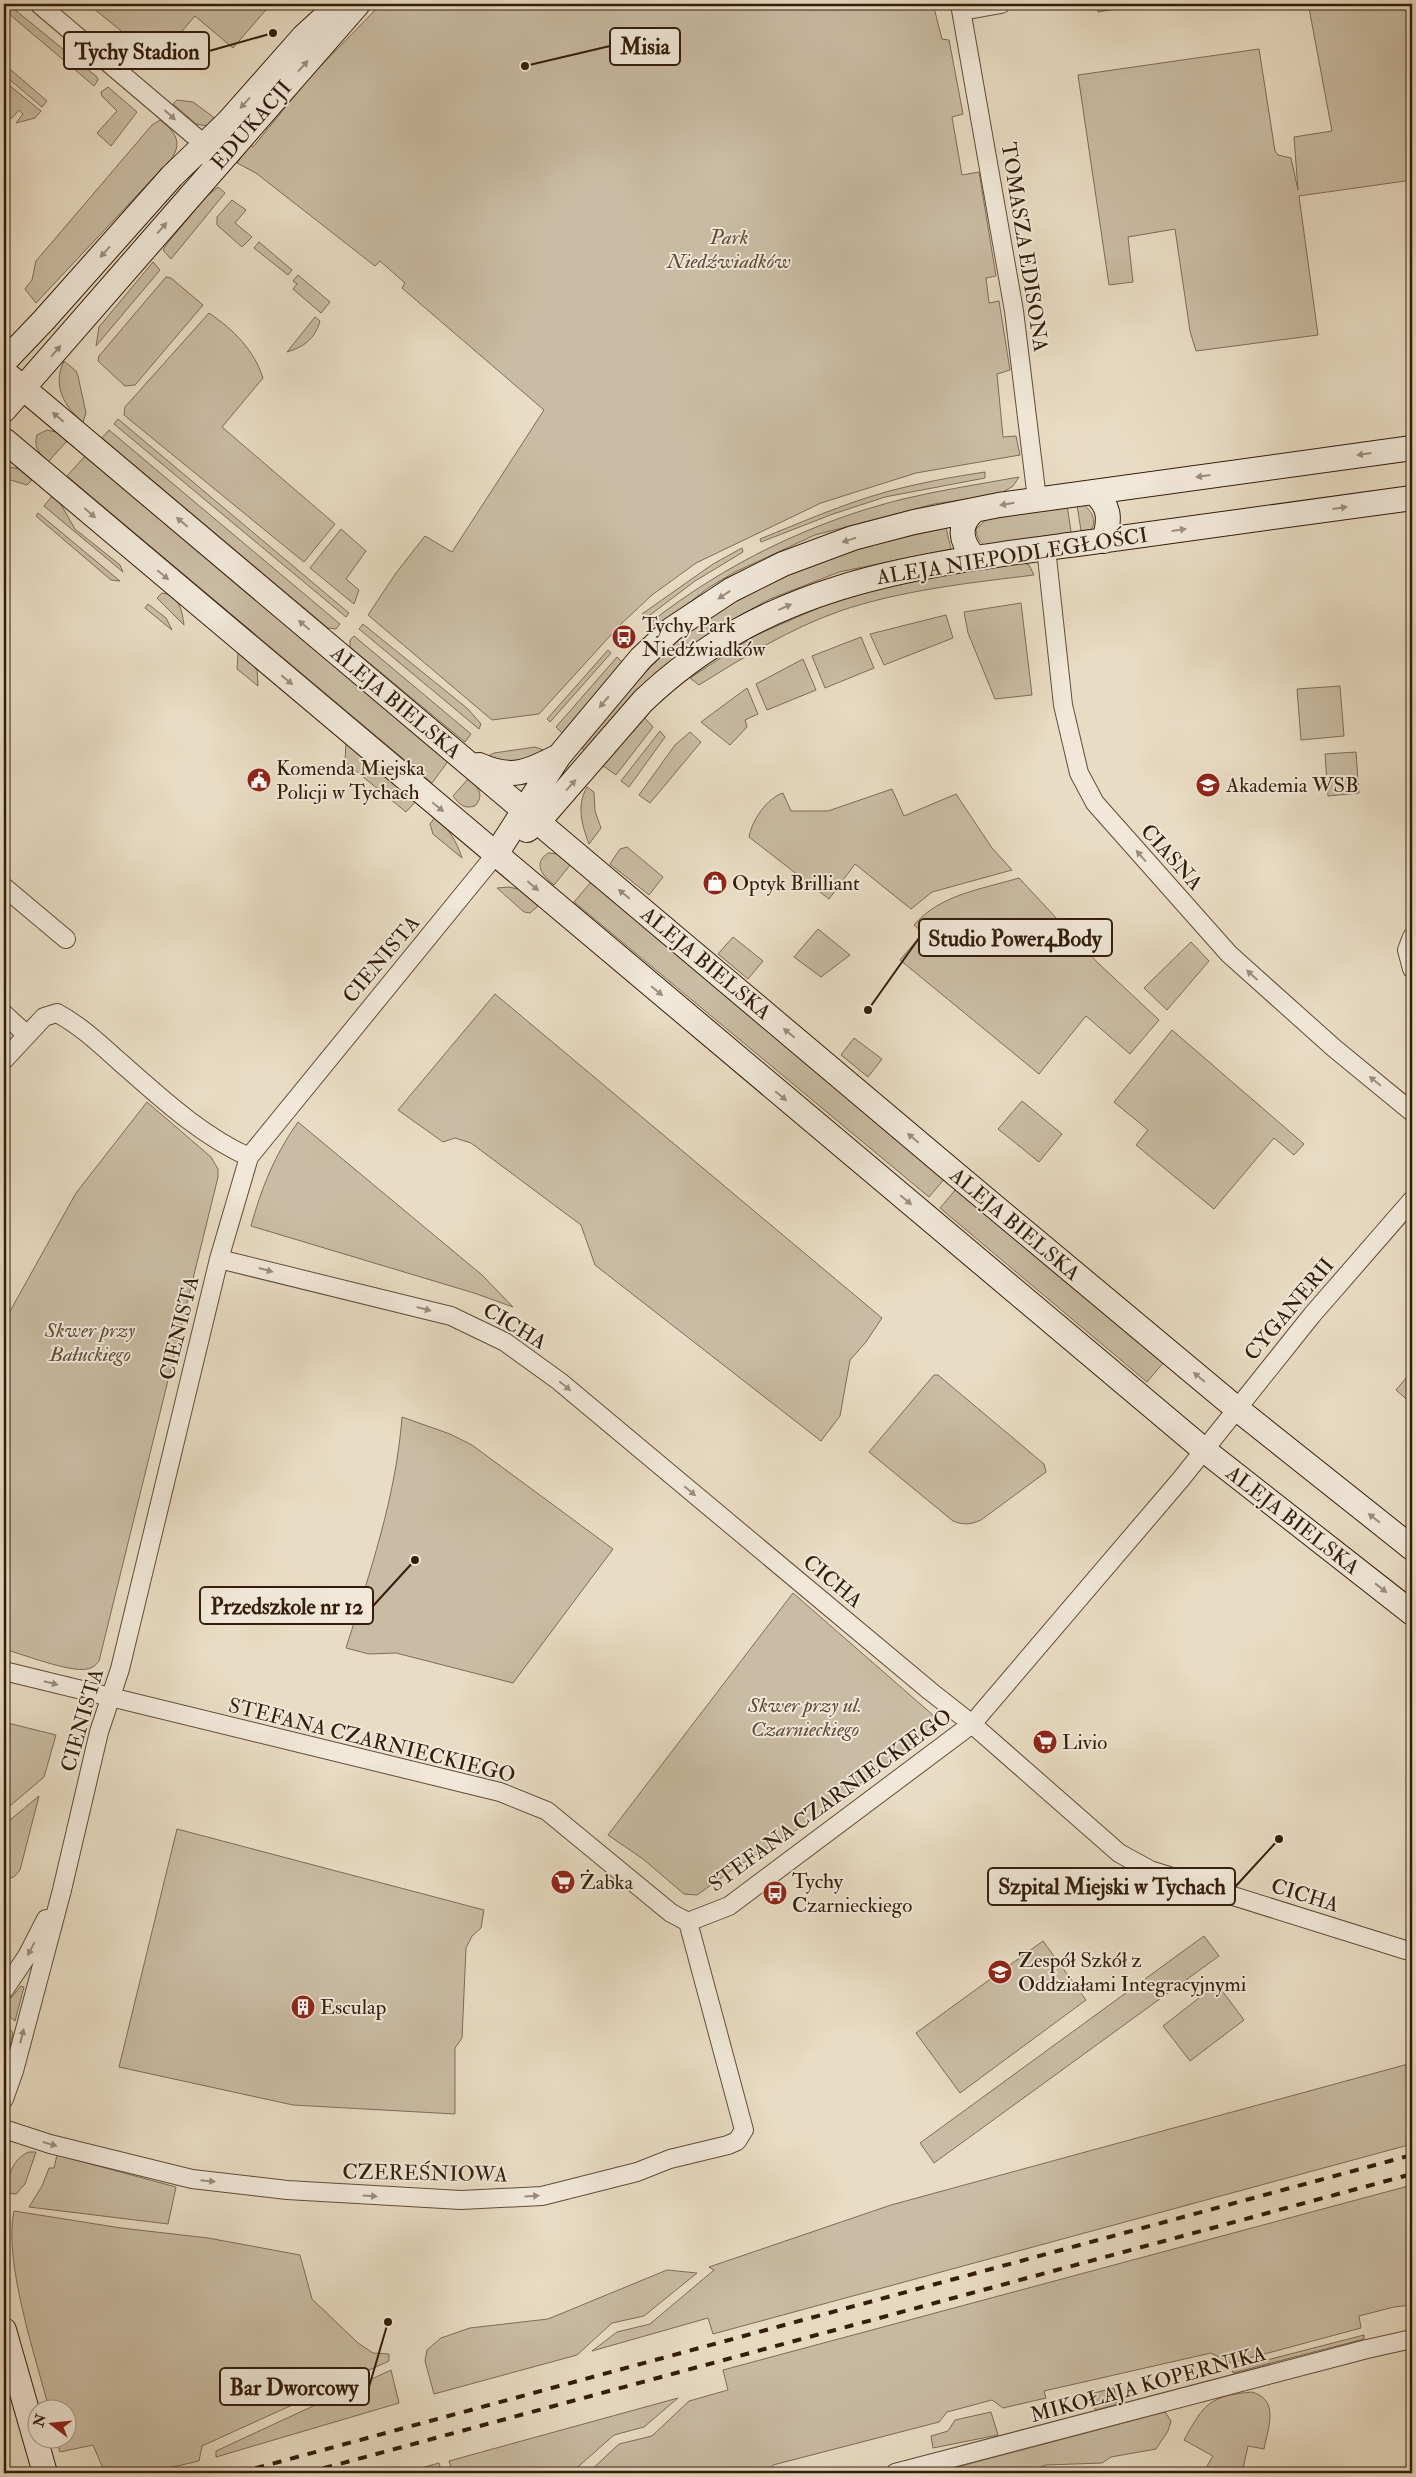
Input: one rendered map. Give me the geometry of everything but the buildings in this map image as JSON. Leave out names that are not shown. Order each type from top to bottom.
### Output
[{"type":"main road","name":"EDUKACJI","points":[[4,362],[204,144],[228,122],[304,36],[338,4]]},
{"type":"main road","name":"EDUKACJI","points":[[4,410],[358,4]]},
{"type":"main road","name":"ALEJA BIELSKA","points":[[4,372],[1236,1408],[1412,1548]]},
{"type":"main road","name":"ALEJA BIELSKA","points":[[4,440],[1204,1450],[1412,1613]]},
{"type":"main road","name":"ALEJA NIEPODLEGŁOŚCI","points":[[532,815],[559,756],[641,658],[672,629],[731,590],[783,564],[827,547],[914,522],[975,510],[1037,499],[1412,448]]},
{"type":"main road","points":[[1093,492],[1105,503],[1109,513],[1109,524],[1104,541]]},
{"type":"main road","name":"ALEJA NIEPODLEGŁOŚCI","points":[[496,854],[643,701],[683,666],[744,625],[797,602],[865,579],[975,558],[1412,498]]},
{"type":"main road","points":[[975,510],[966,517],[963,532],[966,548],[975,558]]},
{"type":"main road","name":"ALEJA NIEPODLEGŁOŚCI","points":[[463,757],[488,770],[511,775],[538,767],[559,756]]},
{"type":"main road","points":[[4,2330],[44,2473]]},
{"type":"street","points":[[39,4],[204,144],[213,169]]},
{"type":"street","points":[[961,7],[1001,4]]},
{"type":"street","name":"TOMASZA EDISONA","points":[[961,7],[1014,311],[1037,499]]},
{"type":"street","points":[[125,230],[145,248]]},
{"type":"street","name":"CIASNA","points":[[1046,548],[1066,718],[1080,773],[1095,803],[1229,954],[1334,1048],[1412,1112]]},
{"type":"street","name":"CIENISTA","points":[[4,2099],[14,2071],[62,1890],[99,1732],[120,1669],[219,1259],[249,1157],[496,854]]},
{"type":"street","points":[[4,887],[66,939]]},
{"type":"street","points":[[1412,937],[1407,950],[1412,969]]},
{"type":"street","points":[[4,1060],[44,1016],[57,1013],[71,1020],[214,1140],[249,1157]]},
{"type":"street","points":[[4,1014],[26,1034]]},
{"type":"street","name":"CYGANERII","points":[[1204,1450],[1312,1315],[1412,1200]]},
{"type":"street","name":"CICHA","points":[[219,1259],[451,1316],[505,1342],[556,1379],[972,1724],[1120,1853],[1142,1866],[1412,1952]]},
{"type":"street","name":"STEFANA CZARNIECKIEGO","points":[[4,1671],[110,1699],[500,1792],[547,1811],[671,1913],[688,1922],[729,1906],[972,1724],[1204,1450]]},
{"type":"street","name":"CIENISTA","points":[[4,1990],[27,1956],[62,1890]]},
{"type":"street","name":"CZEREŚNIOWA","points":[[4,2129],[50,2144],[192,2179],[287,2190],[461,2200],[542,2196],[637,2172],[670,2159],[728,2145],[737,2141],[744,2130],[688,1922]]},
{"type":"street","name":"MIKOŁAJA KOPERNIKA","points":[[895,2473],[1367,2349],[1412,2339]]},
{"type":"green space","points":[[8,4],[97,77],[98,80],[94,86],[8,13],[4,17],[4,7]]},
{"type":"green space","points":[[88,4],[271,4],[233,48],[195,16],[157,60]]},
{"type":"green space","name":"Park Niedźwiadków","points":[[381,4],[933,4],[942,39],[949,40],[963,114],[952,117],[962,175],[979,172],[996,276],[986,278],[989,303],[999,301],[1010,370],[997,374],[1003,437],[1016,436],[1020,455],[916,473],[821,503],[696,563],[652,595],[620,625],[539,714],[492,720],[368,615],[396,573],[425,536],[452,552],[544,410],[402,288],[405,283],[380,261],[375,266],[256,173],[237,163],[250,145],[253,147],[310,77]]},
{"type":"green space","points":[[1097,4],[1144,4],[1098,12]]},
{"type":"green space","points":[[1274,4],[1412,4],[1412,180],[1299,196],[1318,335],[1196,351],[1190,331],[1175,229],[1128,237],[1133,282],[1109,285],[1078,75],[1259,49],[1275,151],[1278,155],[1291,158],[1298,190],[1294,137],[1332,131],[1309,8],[1274,8]]},
{"type":"green space","points":[[4,64],[47,101],[42,107],[4,75]]},
{"type":"green space","points":[[4,81],[41,111],[35,118],[16,123],[23,114],[19,110],[11,119],[4,113]]},
{"type":"green space","points":[[108,87],[137,112],[111,146],[97,133],[117,111],[102,96],[101,92]]},
{"type":"green space","points":[[177,100],[193,102],[216,119],[212,127],[196,124],[173,104]]},
{"type":"green space","points":[[160,120],[173,132],[177,141],[172,158],[36,303],[25,289],[32,280],[36,261],[152,125]]},
{"type":"green space","points":[[218,187],[225,193],[171,259],[163,250],[166,245],[206,197]]},
{"type":"green space","points":[[232,200],[246,210],[235,223],[252,237],[242,247],[217,225],[217,217]]},
{"type":"green space","points":[[259,242],[292,270],[288,275],[254,248]]},
{"type":"green space","points":[[153,262],[160,270],[96,346],[99,327]]},
{"type":"green space","points":[[298,275],[330,302],[321,313],[293,289],[297,284],[293,281]]},
{"type":"green space","points":[[166,277],[171,278],[203,305],[135,385],[125,386],[98,361],[99,356]]},
{"type":"green space","points":[[209,313],[227,326],[242,341],[254,358],[263,378],[222,427],[335,524],[304,562],[124,415],[125,407]]},
{"type":"green space","points":[[315,317],[320,321],[312,337],[299,348],[287,352]]},
{"type":"green space","points":[[64,361],[76,371],[78,376],[86,413],[83,422],[70,410],[62,395],[59,379]]},
{"type":"green space","points":[[118,419],[349,613],[346,617],[114,424]]},
{"type":"green space","points":[[47,430],[56,432],[67,441],[48,462],[40,453],[36,444],[37,435]]},
{"type":"green space","points":[[109,430],[340,624],[336,629],[328,628],[102,438]]},
{"type":"green space","points":[[85,456],[449,760],[432,783],[67,476]]},
{"type":"green space","points":[[4,466],[20,469],[32,480],[27,485],[4,478]]},
{"type":"green space","points":[[985,472],[985,478],[885,497],[833,514],[761,542],[760,539],[870,497],[923,483]]},
{"type":"green space","points":[[1019,477],[1013,486],[1000,494],[934,504],[815,535],[735,572],[708,588],[657,628],[651,622],[679,601],[739,564],[770,547],[802,533],[835,520],[903,499]]},
{"type":"green space","points":[[53,495],[59,501],[75,529],[120,565],[123,572],[44,506]]},
{"type":"green space","points":[[1083,504],[1088,508],[1094,522],[1091,530],[1082,537],[1077,505]]},
{"type":"green space","points":[[1067,505],[1072,538],[987,547],[978,537],[976,529],[987,519]]},
{"type":"green space","points":[[38,513],[120,581],[111,580],[36,516]]},
{"type":"green space","points":[[946,528],[951,549],[839,572],[770,599],[709,633],[653,675],[585,751],[581,747],[660,658],[696,626],[741,596],[769,582],[826,559]]},
{"type":"green space","points":[[341,529],[366,551],[346,579],[359,590],[354,604],[310,568]]},
{"type":"green space","points":[[742,548],[743,552],[695,581],[646,618],[642,614],[713,564]]},
{"type":"green space","points":[[1022,562],[1029,565],[1034,575],[911,592],[863,604],[803,626],[750,654],[699,685],[690,678],[754,636],[825,605],[928,574]]},
{"type":"green space","points":[[162,593],[168,594],[179,604],[184,625],[157,598]]},
{"type":"green space","points":[[1021,603],[1032,695],[995,699],[968,633],[964,612]]},
{"type":"green space","points":[[148,604],[166,618],[172,630],[145,608]]},
{"type":"green space","points":[[946,615],[953,638],[884,665],[870,634]]},
{"type":"green space","points":[[363,624],[468,709],[481,724],[479,729],[359,629]]},
{"type":"green space","points":[[354,636],[471,734],[465,742],[350,647],[350,640]]},
{"type":"green space","points":[[861,637],[874,668],[825,688],[812,656]]},
{"type":"green space","points":[[608,650],[611,653],[550,722],[547,719]]},
{"type":"green space","points":[[238,653],[257,669],[258,686],[237,669]]},
{"type":"green space","points":[[617,657],[622,662],[562,733],[556,727]]},
{"type":"green space","points":[[803,659],[816,690],[767,710],[756,684]]},
{"type":"green space","points":[[1340,686],[1344,736],[1301,740],[1297,689]]},
{"type":"green space","points":[[747,688],[758,714],[745,720],[747,727],[730,745],[701,722]]},
{"type":"green space","points":[[644,717],[653,727],[616,775],[602,765]]},
{"type":"green space","points":[[660,731],[665,737],[629,787],[621,781]]},
{"type":"green space","points":[[690,732],[701,742],[650,803],[639,795],[675,745]]},
{"type":"green space","points":[[346,741],[416,801],[406,812],[345,762]]},
{"type":"green space","points":[[535,747],[546,751],[522,764],[486,757],[494,753]]},
{"type":"green space","points":[[1356,752],[1359,793],[1328,796],[1325,754]]},
{"type":"green space","points":[[468,779],[475,785],[480,794],[478,802],[475,806],[471,807],[462,806],[453,796]]},
{"type":"green space","points":[[587,787],[594,792],[595,811],[601,828],[589,844],[581,816],[582,801]]},
{"type":"green space","points":[[892,789],[904,816],[956,794],[992,848],[1012,870],[932,892],[911,909],[855,864],[829,899],[749,837],[753,824],[761,810],[771,800],[783,793],[791,811],[828,811]]},
{"type":"green space","points":[[435,817],[452,835],[462,858],[433,834],[430,824]]},
{"type":"green space","points":[[627,847],[663,877],[649,895],[610,864],[620,849]]},
{"type":"green space","points":[[548,853],[560,854],[571,864],[554,885],[543,874],[540,866],[543,857]]},
{"type":"green space","points":[[1019,878],[1098,963],[1159,1020],[1130,1054],[1086,1016],[1039,1074],[900,960],[923,933],[914,925],[924,915],[948,900],[962,894]]},
{"type":"green space","points":[[591,882],[946,1177],[929,1197],[574,902]]},
{"type":"green space","points":[[509,887],[518,889],[538,906],[530,913],[524,912],[497,888]]},
{"type":"green space","points":[[818,929],[850,955],[821,977],[794,957]]},
{"type":"green space","points":[[733,937],[763,961],[748,979],[718,954]]},
{"type":"green space","points":[[1191,942],[1209,961],[1167,1010],[1144,988]]},
{"type":"green space","points":[[495,994],[882,1318],[866,1342],[850,1360],[840,1416],[821,1441],[595,1265],[581,1225],[471,1143],[455,1138],[443,1142],[398,1110]]},
{"type":"green space","points":[[1172,1030],[1304,1144],[1294,1155],[1274,1138],[1214,1209],[1136,1145],[1148,1130],[1114,1102]]},
{"type":"green space","points":[[854,1038],[882,1059],[868,1077],[841,1055]]},
{"type":"green space","points":[[1022,1101],[1062,1134],[1039,1162],[998,1129]]},
{"type":"green space","name":"Skwer przy Bałuckiego","points":[[147,1102],[211,1157],[218,1169],[218,1177],[99,1661],[89,1669],[70,1668],[4,1649],[4,1322],[76,1193]]},
{"type":"green space","points":[[298,1122],[482,1275],[513,1307],[474,1293],[251,1226],[270,1172],[282,1147]]},
{"type":"green space","points":[[957,1188],[1164,1362],[1147,1382],[940,1208]]},
{"type":"green space","points":[[1412,1371],[1412,1404],[1396,1390]]},
{"type":"green space","points":[[934,1375],[938,1375],[1044,1464],[1046,1472],[981,1520],[970,1524],[953,1521],[869,1452]]},
{"type":"green space","points":[[402,1417],[450,1434],[472,1445],[613,1549],[513,1683],[396,1653],[369,1654],[346,1648],[381,1534],[394,1476]]},
{"type":"green space","name":"Skwer przy ul. Czarnieckiego","points":[[793,1593],[934,1716],[936,1725],[814,1819],[735,1868],[697,1895],[684,1894],[643,1859],[608,1835]]},
{"type":"green space","points":[[4,1722],[56,1735],[44,1777],[4,1811]]},
{"type":"green space","points":[[39,1796],[20,1870],[14,1877],[4,1880],[4,1825]]},
{"type":"green space","points":[[177,1829],[484,1910],[481,1928],[472,1936],[466,1948],[462,2038],[455,2048],[455,2114],[293,2105],[119,2067]]},
{"type":"green space","points":[[1204,1936],[1219,1956],[934,2163],[920,2143]]},
{"type":"green space","points":[[1043,1941],[1086,2000],[960,2093],[916,2033]]},
{"type":"green space","points":[[1217,1984],[1244,2020],[1190,2061],[1163,2026]]},
{"type":"green space","points":[[21,1986],[24,1987],[15,2021],[7,2014],[4,2006]]},
{"type":"green space","points":[[4,2022],[13,2033],[4,2071]]},
{"type":"green space","points":[[1412,2063],[1412,2144],[713,2334],[708,2318],[592,2351],[617,2332],[650,2324],[714,2270],[709,2267],[891,2205]]},
{"type":"green space","points":[[29,2152],[36,2152],[25,2184],[16,2194],[6,2193],[8,2181],[15,2163]]},
{"type":"green space","points":[[57,2155],[176,2187],[168,2224],[29,2207],[42,2186],[49,2168],[54,2168]]},
{"type":"green space","points":[[1412,2185],[1412,2305],[1394,2307],[1359,2316],[1361,2328],[1231,2363],[1211,2353],[1044,2391],[1046,2398],[1003,2408],[992,2400],[947,2412],[939,2422],[773,2465],[770,2469],[755,2473],[588,2473],[619,2444],[652,2436],[689,2401],[728,2390],[723,2370]]},
{"type":"green space","points":[[14,2211],[121,2228],[208,2238],[300,2255],[312,2299],[358,2343],[373,2353],[389,2354],[389,2361],[202,2446],[199,2461],[147,2473],[105,2473],[93,2445],[78,2448],[78,2400],[46,2400],[22,2310],[13,2256],[12,2232]]},
{"type":"green space","points":[[667,2270],[697,2273],[644,2316],[612,2323],[577,2355],[434,2394],[425,2361],[427,2350],[441,2338],[470,2328],[548,2319]]},
{"type":"green space","points":[[1364,2335],[1364,2339],[1233,2373],[1232,2369]]},
{"type":"green space","points":[[391,2370],[399,2403],[216,2457],[216,2451]]},
{"type":"green space","points":[[1114,2388],[1117,2402],[1115,2405],[1096,2410],[1090,2394]]},
{"type":"green space","points":[[1252,2392],[1261,2396],[1269,2408],[1270,2416],[1264,2449],[1248,2446],[1242,2473],[1203,2473],[1213,2456],[1184,2440],[1197,2418],[1209,2404],[1217,2399]]},
{"type":"green space","points":[[678,2398],[644,2427],[614,2435],[571,2473],[453,2473],[449,2461]]},
{"type":"green space","points":[[991,2412],[998,2435],[933,2448],[931,2436],[948,2431],[955,2420]]},
{"type":"green space","points":[[1165,2412],[1171,2421],[1168,2431],[1156,2449],[1111,2457],[1102,2463],[1046,2465],[1026,2473],[946,2473],[946,2470]]},
{"type":"green space","points":[[439,2463],[442,2473],[403,2473]]},
{"type":"railway","points":[[238,2473],[1412,2155]]},
{"type":"railway","points":[[306,2473],[1412,2174]]},
{"type":"place","name":"Tychy Stadion","points":[[273,33]]},
{"type":"place","name":"Misia","points":[[525,66]]},
{"type":"place","name":"Tychy Park Niedźwiadków","points":[[624,637]]},
{"type":"place","name":"Komenda Miejska Policji w Tychach","points":[[259,780]]},
{"type":"place","name":"Akademia WSB","points":[[1208,785]]},
{"type":"place","name":"Optyk Brilliant","points":[[715,883]]},
{"type":"place","name":"Studio Power4Body","points":[[868,1010]]},
{"type":"place","name":"Przedszkole nr 12","points":[[415,1560]]},
{"type":"place","name":"Livio","points":[[1045,1742]]},
{"type":"place","name":"Szpital Miejski w Tychach","points":[[1279,1839]]},
{"type":"place","name":"Żabka","points":[[563,1882]]},
{"type":"place","name":"Tychy Czarnieckiego","points":[[775,1893]]},
{"type":"place","name":"Zespół Szkół z Oddziałami Integracyjnymi","points":[[1000,1972]]},
{"type":"place","name":"Esculap","points":[[303,2007]]},
{"type":"place","name":"Bar Dworcowy","points":[[388,2322]]}]
